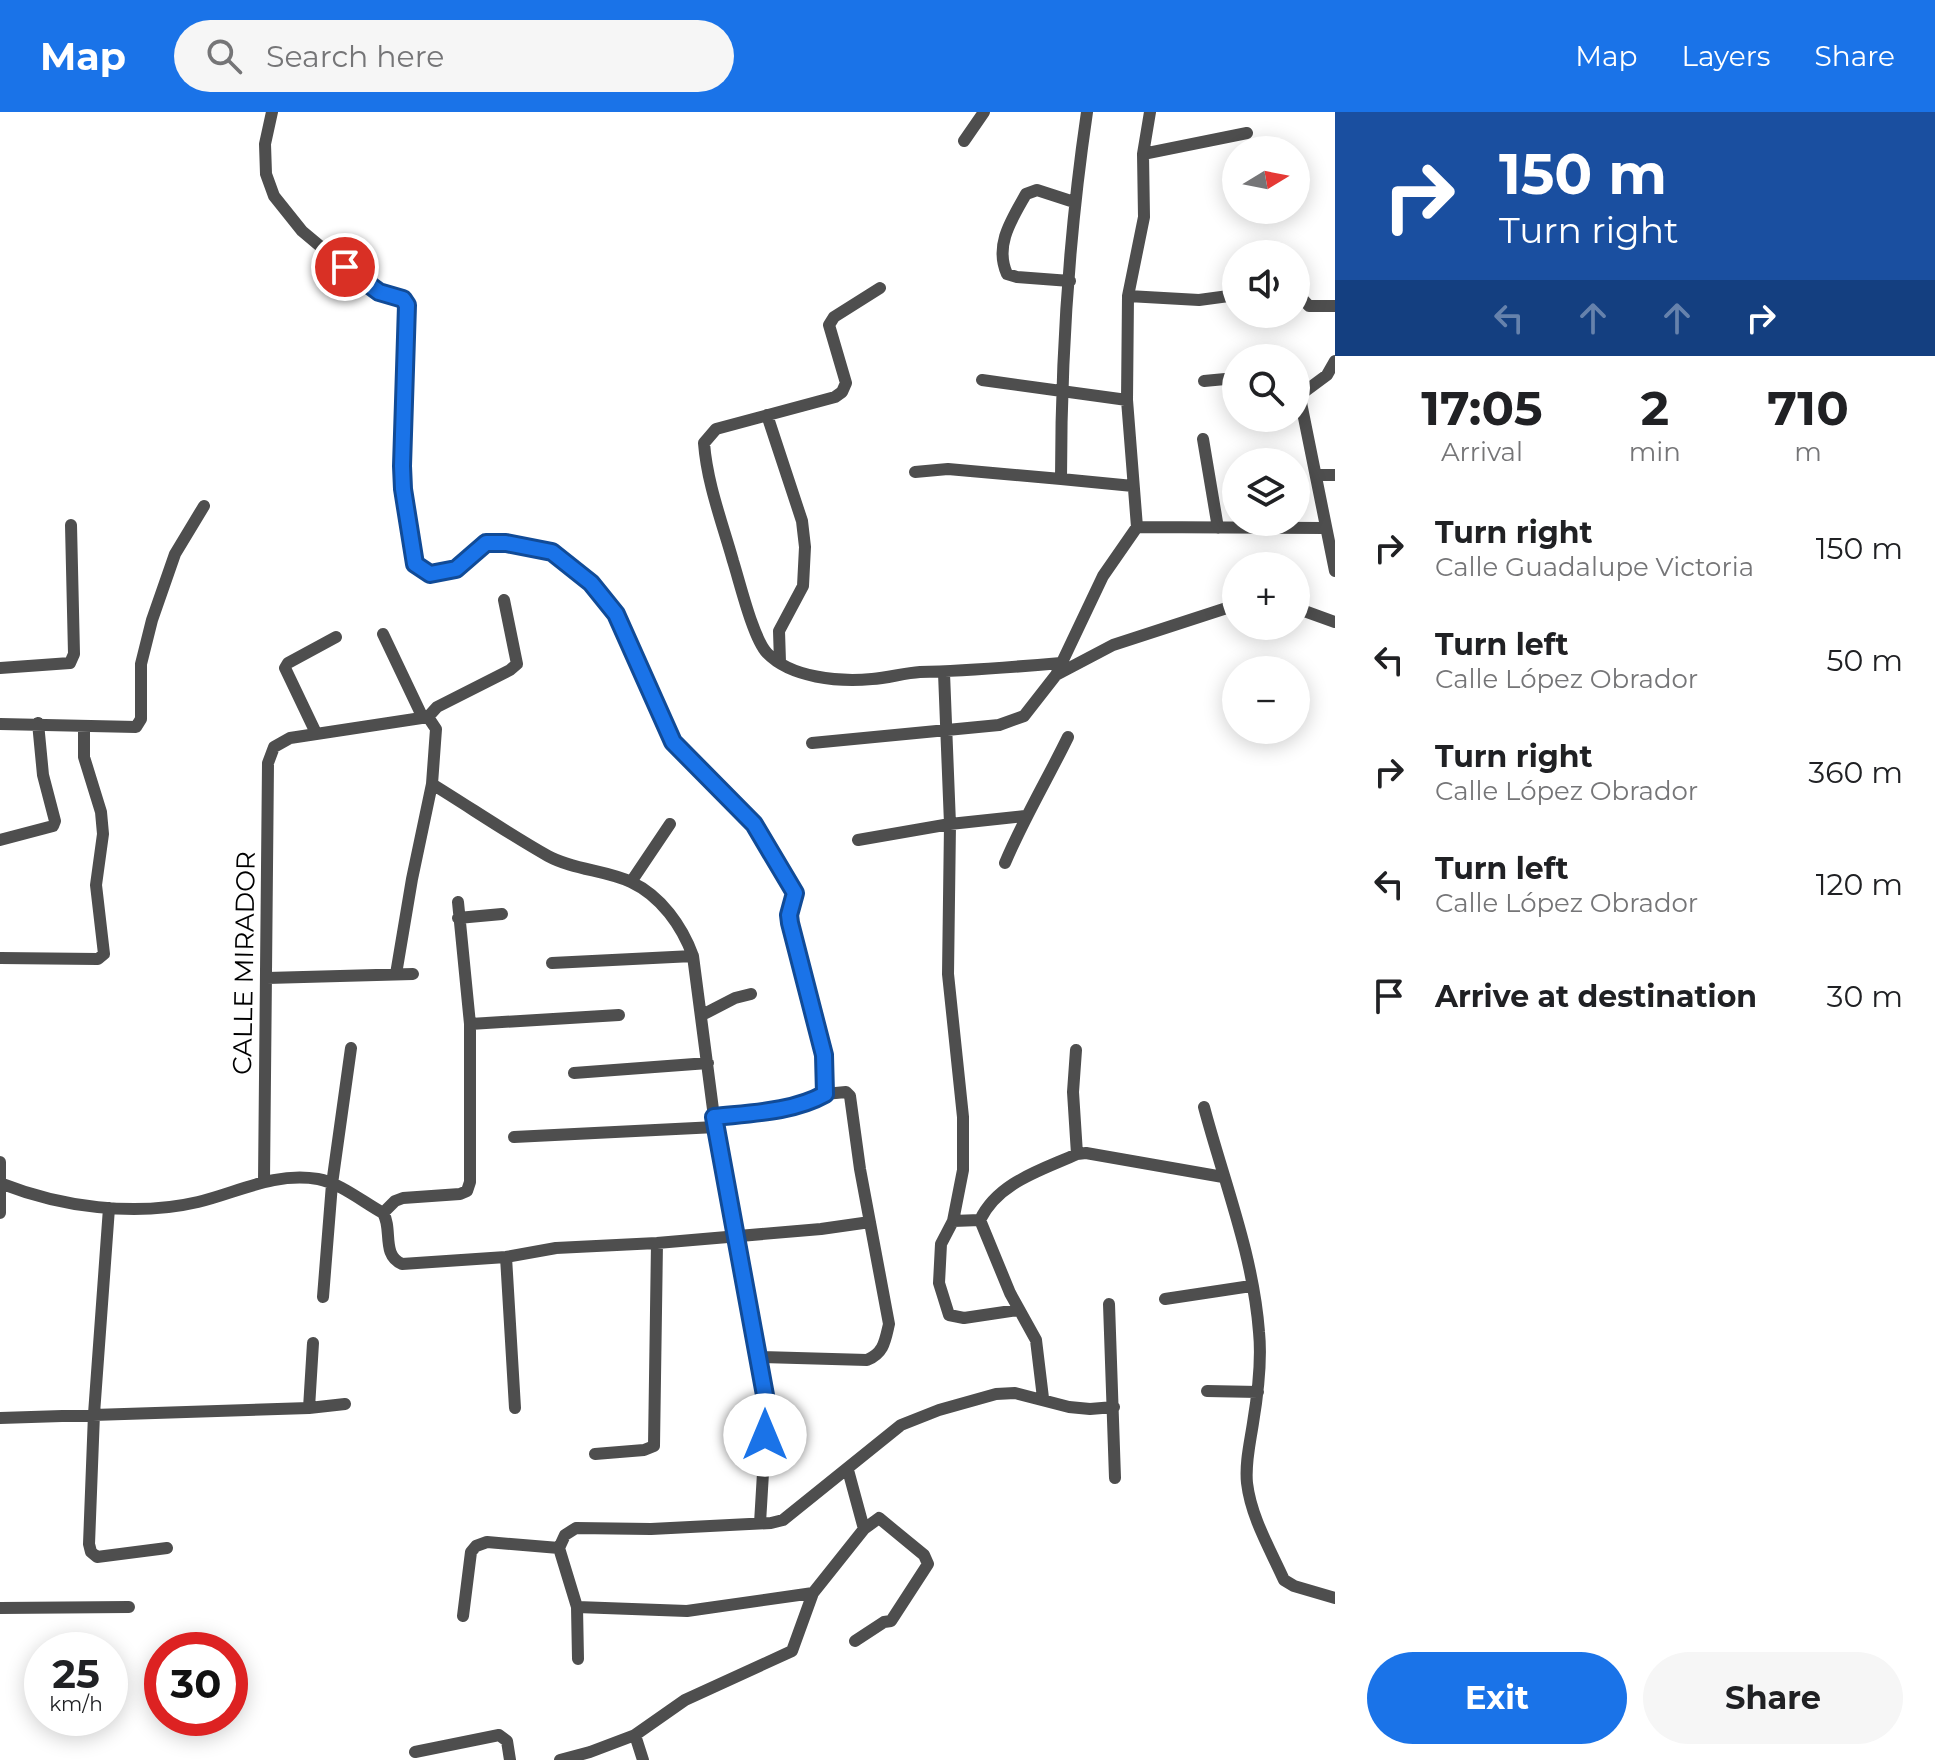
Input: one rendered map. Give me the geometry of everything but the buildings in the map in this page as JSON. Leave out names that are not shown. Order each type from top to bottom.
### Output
[{"type":"street","points":[[272,112],[265,144],[266,174],[274,196],[302,231],[334,258],[379,292],[403,299],[407,305],[403,478],[415,564],[430,574],[456,569],[486,543],[506,543],[552,552],[591,583],[616,614],[673,742],[754,824],[795,893],[790,923],[824,1055],[825,1094]]},
{"type":"street","points":[[964,141],[984,112]]},
{"type":"street","points":[[1061,479],[1061,391],[1074,202],[1087,112]]},
{"type":"street","points":[[812,743],[999,725],[1024,716],[1056,675],[1103,576],[1137,527],[1127,400],[1128,296],[1144,217],[1146,113]]},
{"type":"street","points":[[1143,154],[1247,133]]},
{"type":"street","points":[[1070,281],[1017,277],[1007,274],[1002,263],[1005,231],[1026,194],[1037,190],[1074,202]]},
{"type":"street","points":[[880,288],[834,317],[829,325],[846,383],[842,392],[835,397],[716,429],[704,443],[706,467],[762,646],[780,662],[808,674],[837,679],[873,679],[919,672],[944,673],[1061,663]]},
{"type":"street","points":[[1128,296],[1199,300],[1222,297]]},
{"type":"street","points":[[1310,306],[1335,306]]},
{"type":"street","points":[[1310,388],[1327,375],[1335,361]]},
{"type":"street","points":[[1204,381],[1222,379]]},
{"type":"street","points":[[982,380],[1127,400]]},
{"type":"street","points":[[767,415],[802,521],[805,547],[803,586],[779,631],[780,662]]},
{"type":"street","points":[[1307,432],[1335,571]]},
{"type":"street","points":[[1203,439],[1218,528]]},
{"type":"street","points":[[915,472],[948,469],[1133,486]]},
{"type":"street","points":[[1316,475],[1335,475]]},
{"type":"street","points":[[0,724],[136,727],[141,719],[141,664],[152,620],[175,554],[204,506]]},
{"type":"street","points":[[0,668],[70,663],[74,654],[71,525]]},
{"type":"street","points":[[1137,527],[1326,528]]},
{"type":"street","points":[[336,637],[288,663],[285,668],[316,733],[425,717],[437,707],[510,670],[517,664],[504,600]]},
{"type":"street","points":[[1056,675],[1113,645],[1222,610]]},
{"type":"street","points":[[1310,613],[1335,622]]},
{"type":"street","points":[[383,634],[425,717],[436,729],[432,784],[396,974]]},
{"type":"street","points":[[944,673],[950,824],[948,974],[963,1117],[963,1170],[953,1221],[941,1244],[939,1283],[949,1315],[964,1318],[1018,1310]]},
{"type":"street","points":[[0,840],[53,826],[55,821],[43,775],[38,723]]},
{"type":"street","points":[[0,958],[98,959],[104,954],[96,885],[103,834],[101,812],[84,757],[84,727]]},
{"type":"street","name":"CALLE MIRADOR","points":[[264,1181],[268,763],[274,747],[290,738],[316,733]]},
{"type":"street","points":[[1005,863],[1025,816],[1068,737]]},
{"type":"street","points":[[432,784],[548,856],[631,882],[654,897],[686,937],[693,956],[715,1122],[767,1406],[760,1523]]},
{"type":"street","points":[[858,840],[950,824],[1025,816]]},
{"type":"street","points":[[631,882],[670,824]]},
{"type":"street","points":[[383,1213],[403,1198],[460,1194],[467,1191],[470,1182],[470,1024],[458,902]]},
{"type":"street","points":[[458,918],[502,914]]},
{"type":"street","points":[[552,963],[693,956]]},
{"type":"street","points":[[267,978],[413,974]]},
{"type":"street","points":[[702,1015],[735,998],[751,994]]},
{"type":"street","points":[[470,1024],[619,1015]]},
{"type":"street","points":[[323,1297],[332,1184],[351,1048]]},
{"type":"street","points":[[1076,1050],[1073,1092],[1077,1154]]},
{"type":"street","points":[[574,1073],[708,1063]]},
{"type":"street","points":[[514,1137],[715,1122],[797,1105],[825,1094],[846,1092],[850,1096],[889,1324],[884,1348],[867,1360],[759,1357]]},
{"type":"street","points":[[1204,1107],[1223,1177],[1235,1204],[1259,1331],[1258,1392],[1247,1461],[1247,1483],[1254,1513],[1284,1580],[1335,1598]]},
{"type":"street","points":[[1043,1398],[1036,1340],[1027,1320],[1018,1310],[980,1220],[987,1205],[1016,1182],[1077,1154],[1223,1177]]},
{"type":"street","points":[[0,1162],[0,1213]]},
{"type":"street","points":[[0,1184],[45,1199],[139,1210],[201,1202],[264,1181],[318,1179],[383,1213],[387,1220],[389,1252],[394,1261],[402,1264],[506,1257],[556,1248],[821,1229],[870,1222]]},
{"type":"street","points":[[109,1208],[94,1414],[89,1544],[91,1552],[97,1557],[167,1548]]},
{"type":"street","points":[[953,1221],[980,1220]]},
{"type":"street","points":[[595,1454],[644,1450],[654,1446],[657,1243]]},
{"type":"street","points":[[506,1257],[515,1408]]},
{"type":"street","points":[[1165,1299],[1251,1286]]},
{"type":"street","points":[[1109,1304],[1115,1478]]},
{"type":"street","points":[[309,1408],[313,1343]]},
{"type":"street","points":[[1207,1391],[1258,1392]]},
{"type":"street","points":[[578,1659],[577,1607],[559,1548],[565,1535],[576,1528],[651,1529],[783,1520],[901,1425],[939,1410],[996,1394],[1015,1393],[1069,1407],[1114,1407]]},
{"type":"street","points":[[0,1418],[309,1408],[345,1404]]},
{"type":"street","points":[[848,1470],[864,1529]]},
{"type":"street","points":[[560,1760],[635,1735],[685,1700],[792,1651],[813,1593],[864,1529],[879,1518],[924,1555],[928,1564],[891,1621],[884,1622],[855,1641]]},
{"type":"street","points":[[463,1616],[471,1552],[476,1546],[487,1542],[559,1548]]},
{"type":"street","points":[[577,1607],[687,1611],[813,1593]]},
{"type":"street","points":[[0,1608],[129,1607]]},
{"type":"street","points":[[415,1752],[499,1735],[507,1741],[510,1760]]},
{"type":"street","points":[[635,1735],[643,1760]]},
{"type":"route","points":[[345,267],[379,292],[403,299],[407,305],[402,466],[415,564],[430,574],[456,569],[486,543],[506,543],[552,552],[591,583],[616,614],[673,742],[754,824],[795,893],[790,923],[824,1055],[825,1094],[797,1105],[714,1117],[767,1406],[765,1435]]}]
